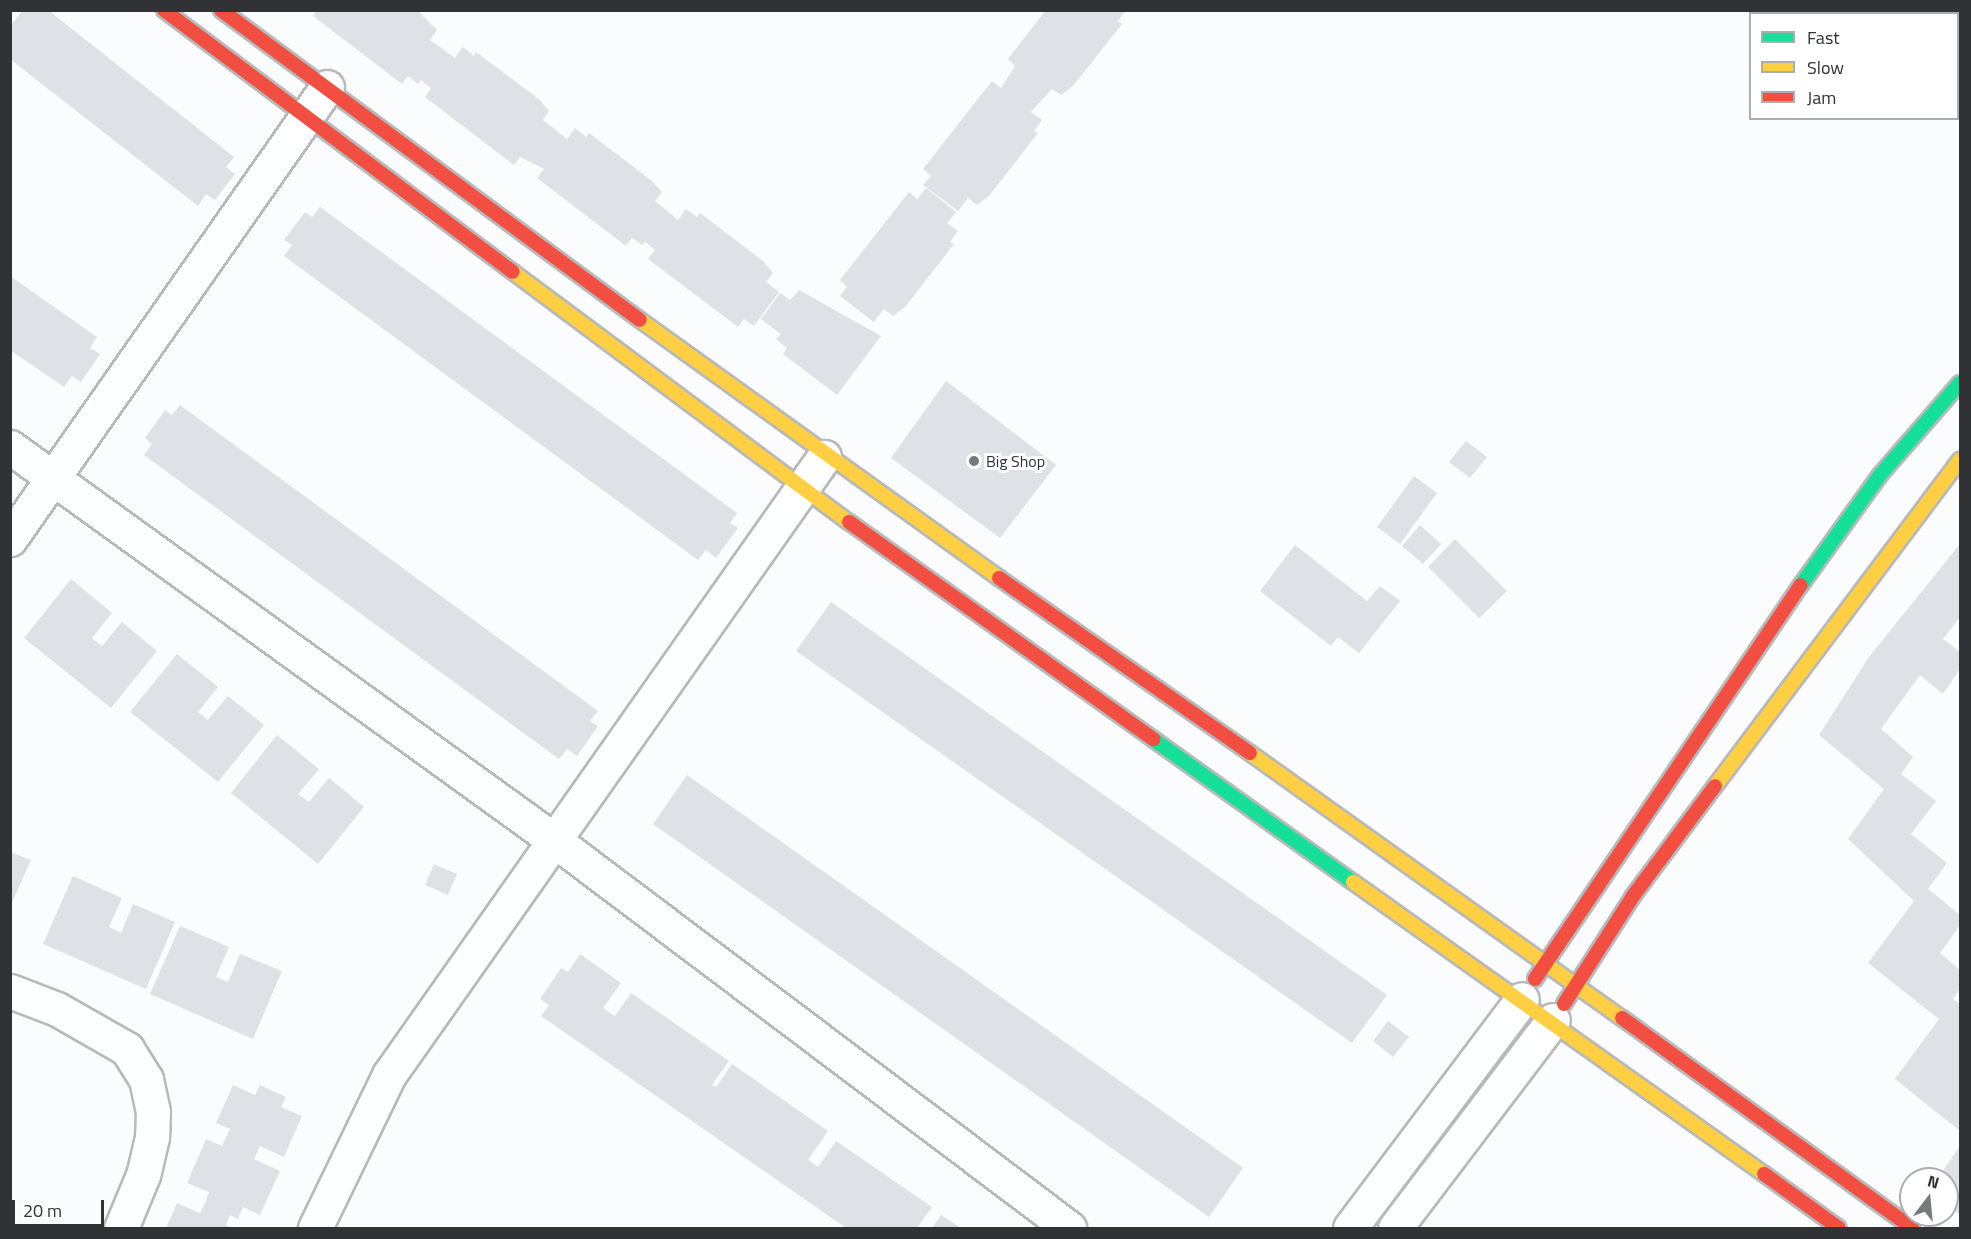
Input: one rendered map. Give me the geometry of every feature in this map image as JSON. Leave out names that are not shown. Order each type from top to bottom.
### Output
[{"type":"main road","points":[[164,10],[799,487],[1553,1020],[1839,1228]]},
{"type":"main road","points":[[221,10],[824,457],[1546,962],[1912,1228]]},
{"type":"main road","points":[[1522,999],[1778,616],[1880,475],[1960,383]]},
{"type":"main road","points":[[1553,1020],[1633,896],[1960,460]]},
{"type":"street","points":[[10,539],[54,480],[327,87]]},
{"type":"street","points":[[10,447],[554,840],[1069,1228]]},
{"type":"street","points":[[315,1228],[389,1075],[799,487],[824,457]]},
{"type":"street","points":[[10,991],[57,1009],[127,1049],[146,1079],[153,1110],[152,1137],[143,1175],[121,1228]]},
{"type":"street","points":[[1350,1228],[1522,999]]},
{"type":"street","points":[[1395,1228],[1553,1020]]},
{"type":"building","points":[[23,10],[48,10],[234,157],[226,167],[235,174],[215,200],[206,194],[198,206],[10,59],[10,26]]},
{"type":"building","points":[[317,10],[417,10],[437,30],[430,40],[455,58],[463,47],[474,56],[476,52],[540,100],[549,111],[543,120],[567,139],[575,128],[586,137],[589,133],[652,181],[662,192],[655,201],[678,220],[686,209],[697,217],[700,213],[763,261],[773,273],[766,282],[779,292],[754,326],[744,319],[738,327],[648,259],[655,250],[645,242],[642,245],[632,238],[626,246],[537,178],[544,169],[520,157],[514,165],[425,97],[431,88],[421,80],[418,84],[408,76],[402,84],[313,16]]},
{"type":"building","points":[[1046,10],[1126,10],[1118,21],[1122,24],[1073,86],[1061,95],[1052,89],[1031,112],[1042,120],[1034,131],[1038,133],[989,196],[977,205],[968,198],[958,211],[923,185],[931,176],[923,169],[992,81],[1001,88],[1015,66],[1008,59]]},
{"type":"building","points":[[926,188],[956,212],[947,223],[958,231],[950,242],[954,244],[905,307],[893,316],[884,309],[874,322],[840,296],[847,287],[840,280],[909,192],[917,199]]},
{"type":"building","points":[[320,207],[737,513],[730,523],[738,528],[716,558],[706,550],[698,560],[284,256],[292,245],[284,240],[305,212],[312,217]]},
{"type":"building","points":[[10,276],[97,337],[90,348],[100,354],[81,382],[72,376],[64,387],[10,350]]},
{"type":"building","points":[[799,290],[881,336],[837,395],[783,354],[787,348],[776,339],[781,334],[761,319],[780,293],[790,300]]},
{"type":"building","name":"Big Shop","points":[[946,381],[1056,465],[1000,538],[891,458]]},
{"type":"building","points":[[180,405],[598,711],[590,721],[598,726],[577,756],[567,749],[559,759],[144,455],[152,444],[145,438],[165,410],[172,415]]},
{"type":"building","points":[[1466,441],[1487,457],[1470,478],[1449,462]]},
{"type":"building","points":[[1414,476],[1437,493],[1400,544],[1377,527]]},
{"type":"building","points":[[1420,525],[1441,544],[1423,564],[1402,546]]},
{"type":"building","points":[[1455,539],[1507,591],[1479,618],[1428,567]]},
{"type":"building","points":[[1960,544],[1960,617],[1943,639],[1960,652],[1960,669],[1943,694],[1920,675],[1881,729],[1913,757],[1901,774],[1936,801],[1911,834],[1947,863],[1928,889],[1960,915],[1960,925],[1940,953],[1960,970],[1960,989],[1953,999],[1960,1004],[1960,1131],[1895,1079],[1939,1019],[1868,963],[1914,901],[1848,839],[1884,789],[1819,735],[1869,657]]},
{"type":"building","points":[[1295,545],[1367,601],[1380,586],[1400,601],[1359,653],[1338,637],[1331,646],[1260,591]]},
{"type":"building","points":[[71,579],[112,613],[92,638],[102,646],[122,622],[157,651],[111,708],[24,638]]},
{"type":"building","points":[[831,602],[1387,995],[1352,1043],[796,651]]},
{"type":"building","points":[[177,654],[218,687],[198,712],[208,720],[228,696],[264,725],[218,782],[130,712]]},
{"type":"building","points":[[277,735],[319,769],[298,794],[309,802],[329,778],[364,807],[318,864],[231,793]]},
{"type":"building","points":[[687,775],[1243,1168],[1209,1217],[653,824]]},
{"type":"building","points":[[10,852],[31,860],[10,907]]},
{"type":"building","points":[[434,864],[457,874],[448,895],[425,885]]},
{"type":"building","points":[[73,876],[122,898],[109,927],[121,933],[133,904],[175,922],[146,989],[43,944]]},
{"type":"building","points":[[180,926],[229,947],[216,977],[228,982],[240,954],[282,971],[253,1039],[150,994]]},
{"type":"building","points":[[580,954],[621,983],[603,1008],[615,1016],[631,993],[729,1061],[712,1085],[716,1087],[732,1064],[828,1131],[808,1160],[818,1167],[836,1141],[932,1207],[917,1228],[846,1228],[541,1016],[549,1005],[540,999],[561,968],[568,972]]},
{"type":"building","points":[[1388,1021],[1409,1037],[1393,1057],[1373,1041]]},
{"type":"building","points":[[233,1085],[255,1095],[260,1085],[286,1097],[281,1107],[302,1116],[284,1157],[260,1146],[254,1159],[280,1171],[260,1215],[243,1207],[238,1219],[230,1215],[226,1225],[234,1228],[166,1228],[177,1203],[200,1213],[205,1203],[209,1192],[187,1183],[206,1139],[222,1146],[230,1129],[216,1123]]},
{"type":"building","points":[[1960,1146],[1960,1215],[1959,1167],[1945,1167]]},
{"type":"building","points":[[941,1215],[961,1228],[932,1228]]},
{"type":"traffic: fast","points":[[1801,585],[1880,475],[1960,383]]},
{"type":"traffic: fast","points":[[1153,739],[1353,882]]},
{"type":"traffic: slow","points":[[513,272],[849,522]]},
{"type":"traffic: slow","points":[[640,320],[999,578]]},
{"type":"traffic: slow","points":[[1715,786],[1960,460]]},
{"type":"traffic: slow","points":[[1250,753],[1622,1018]]},
{"type":"traffic: slow","points":[[1353,882],[1764,1174]]},
{"type":"traffic: jam","points":[[164,10],[513,272]]},
{"type":"traffic: jam","points":[[221,10],[640,320]]},
{"type":"traffic: jam","points":[[849,522],[1153,739]]},
{"type":"traffic: jam","points":[[999,578],[1250,753]]},
{"type":"traffic: jam","points":[[1535,979],[1801,585]]},
{"type":"traffic: jam","points":[[1564,1004],[1633,896],[1715,786]]},
{"type":"traffic: jam","points":[[1622,1018],[1912,1228]]},
{"type":"traffic: jam","points":[[1764,1174],[1839,1228]]},
{"type":"place","name":"Big Shop","points":[[974,461]]}]
